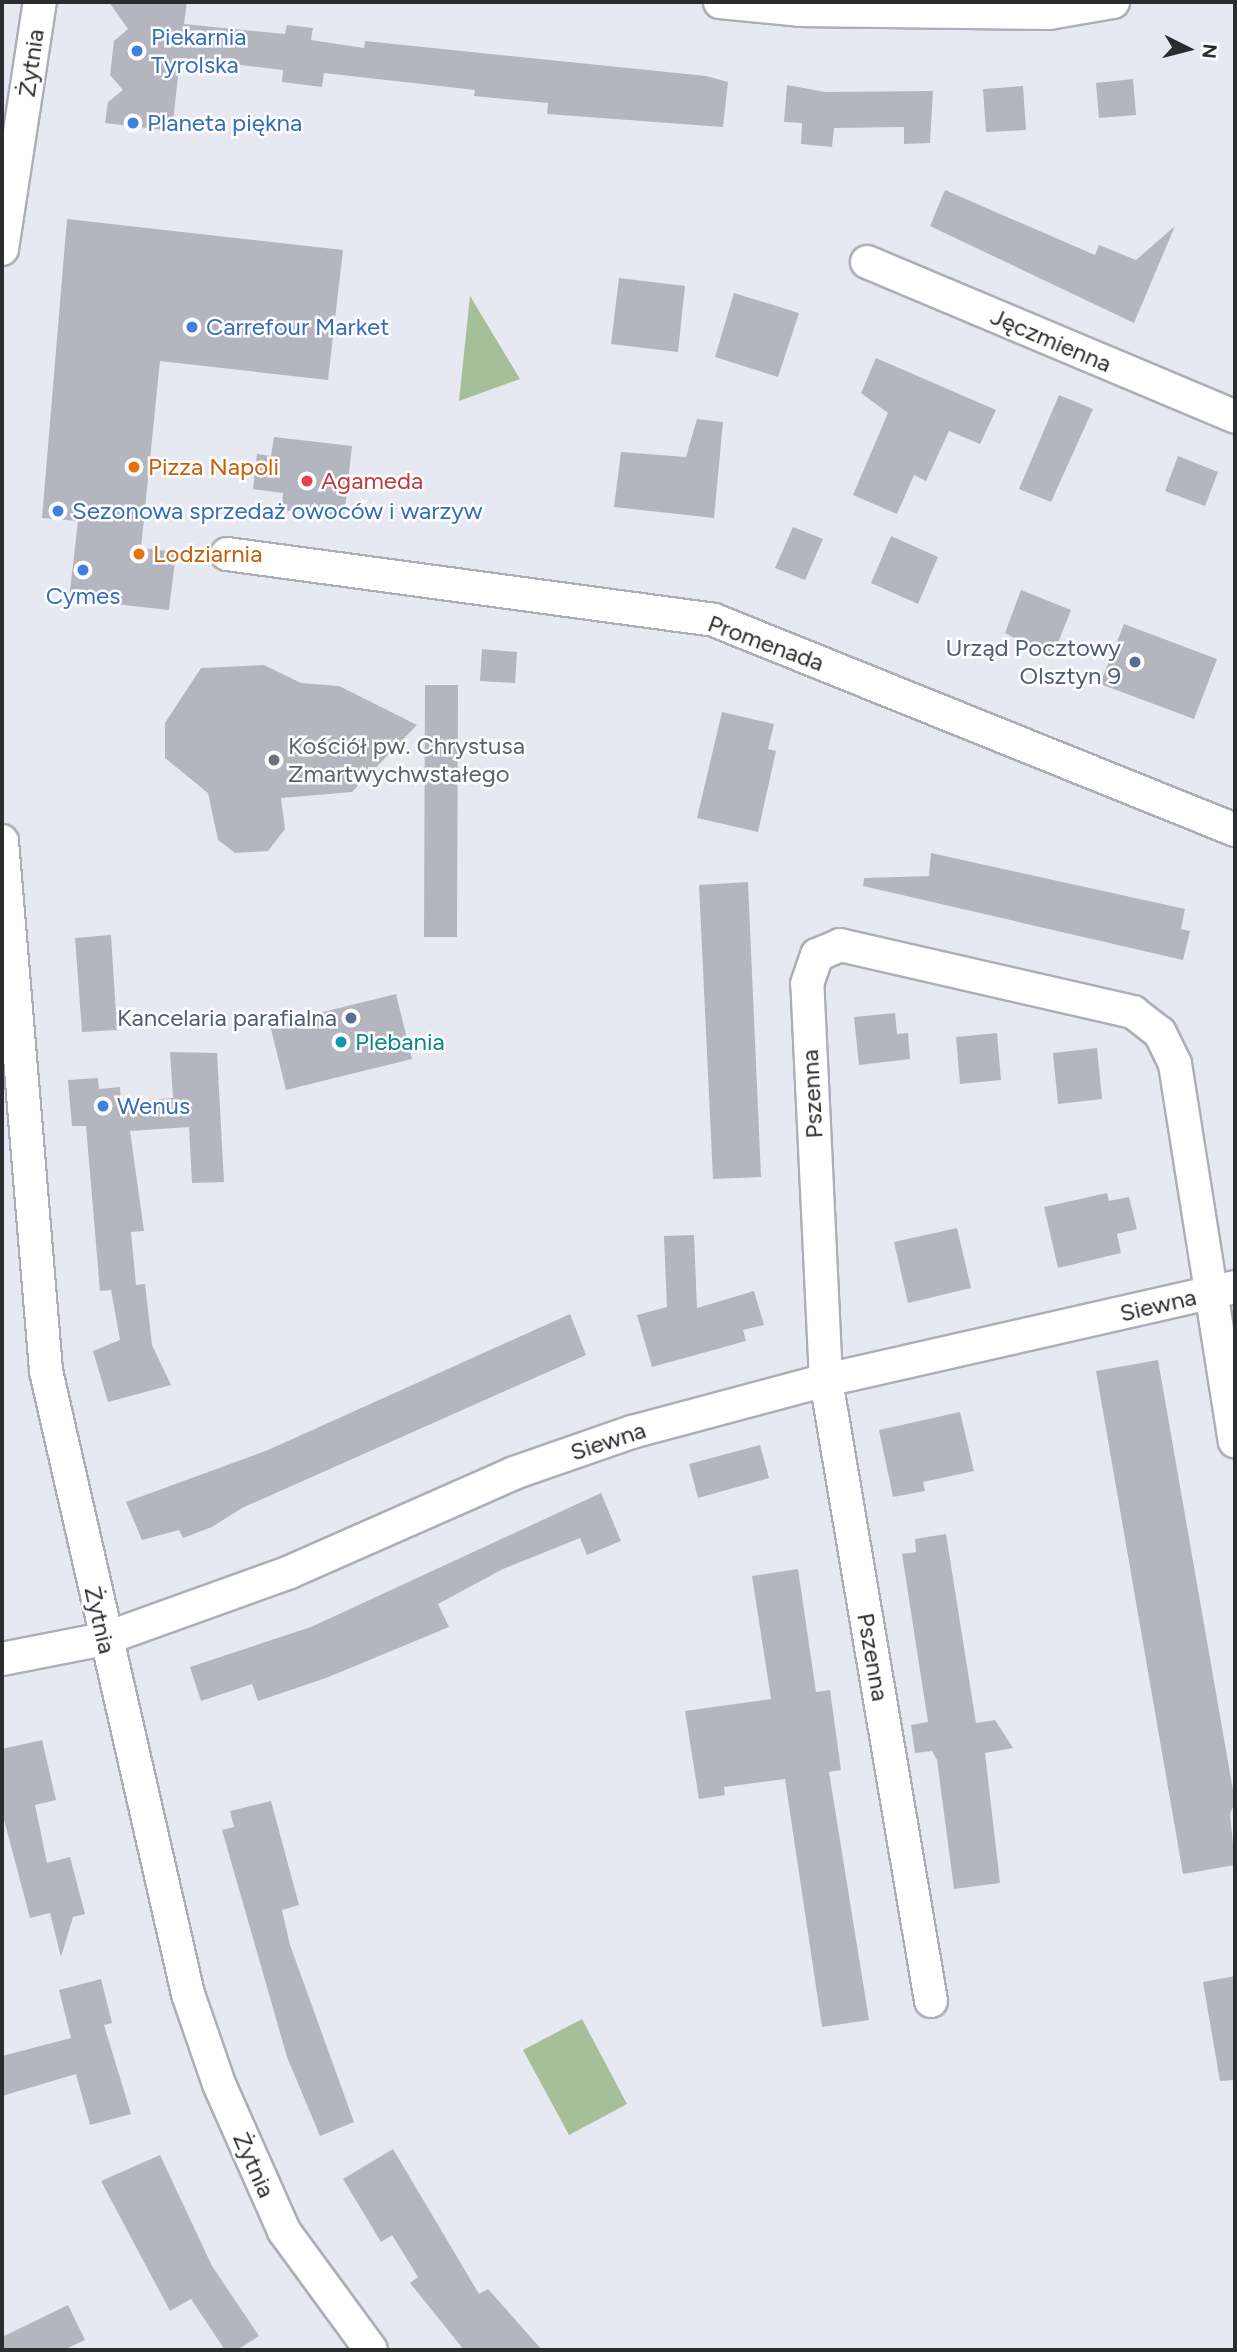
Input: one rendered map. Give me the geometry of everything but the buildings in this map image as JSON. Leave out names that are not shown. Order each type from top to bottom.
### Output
[{"type":"street","name":"Żytnia","points":[[2,249],[40,2]]},
{"type":"street","points":[[720,2],[1049,13],[1113,2]]},
{"type":"street","name":"Jęczmienna","points":[[867,262],[1235,418]]},
{"type":"street","name":"Promenada","points":[[227,554],[714,620],[1235,830]]},
{"type":"street","name":"Żytnia","points":[[2,841],[46,1371],[104,1639],[188,1994],[219,2084],[284,2231],[371,2350]]},
{"type":"street","name":"Pszenna","points":[[931,2001],[826,1380],[807,984],[817,956],[840,946],[1133,1012],[1160,1033],[1175,1064],[1222,1290],[1235,1441]]},
{"type":"street","name":"Siewna","points":[[2,1659],[104,1639],[290,1572],[514,1473],[632,1432],[826,1380],[1222,1290]]},
{"type":"green space","points":[[470,296],[520,379],[459,401]]},
{"type":"green space","points":[[582,2019],[627,2104],[569,2135],[523,2050]]},
{"type":"place","name":"Piekarnia Tyrolska","points":[[137,51]]},
{"type":"place","name":"Planeta piękna","points":[[133,123]]},
{"type":"place","name":"Carrefour Market","points":[[192,327]]},
{"type":"place","name":"Pizza Napoli","points":[[134,467]]},
{"type":"place","name":"Agameda","points":[[307,481]]},
{"type":"place","name":"Sezonowa sprzedaż owoców i warzyw","points":[[58,511]]},
{"type":"place","name":"Lodziarnia","points":[[139,554]]},
{"type":"place","name":"Cymes","points":[[83,570]]},
{"type":"place","name":"Urząd Pocztowy Olsztyn 9","points":[[1135,662]]},
{"type":"place","name":"Kościół pw. Chrystusa Zmartwychwstałego","points":[[274,760]]},
{"type":"place","name":"Kancelaria parafialna","points":[[351,1018]]},
{"type":"place","name":"Plebania","points":[[341,1042]]},
{"type":"place","name":"Wenus","points":[[103,1106]]}]
